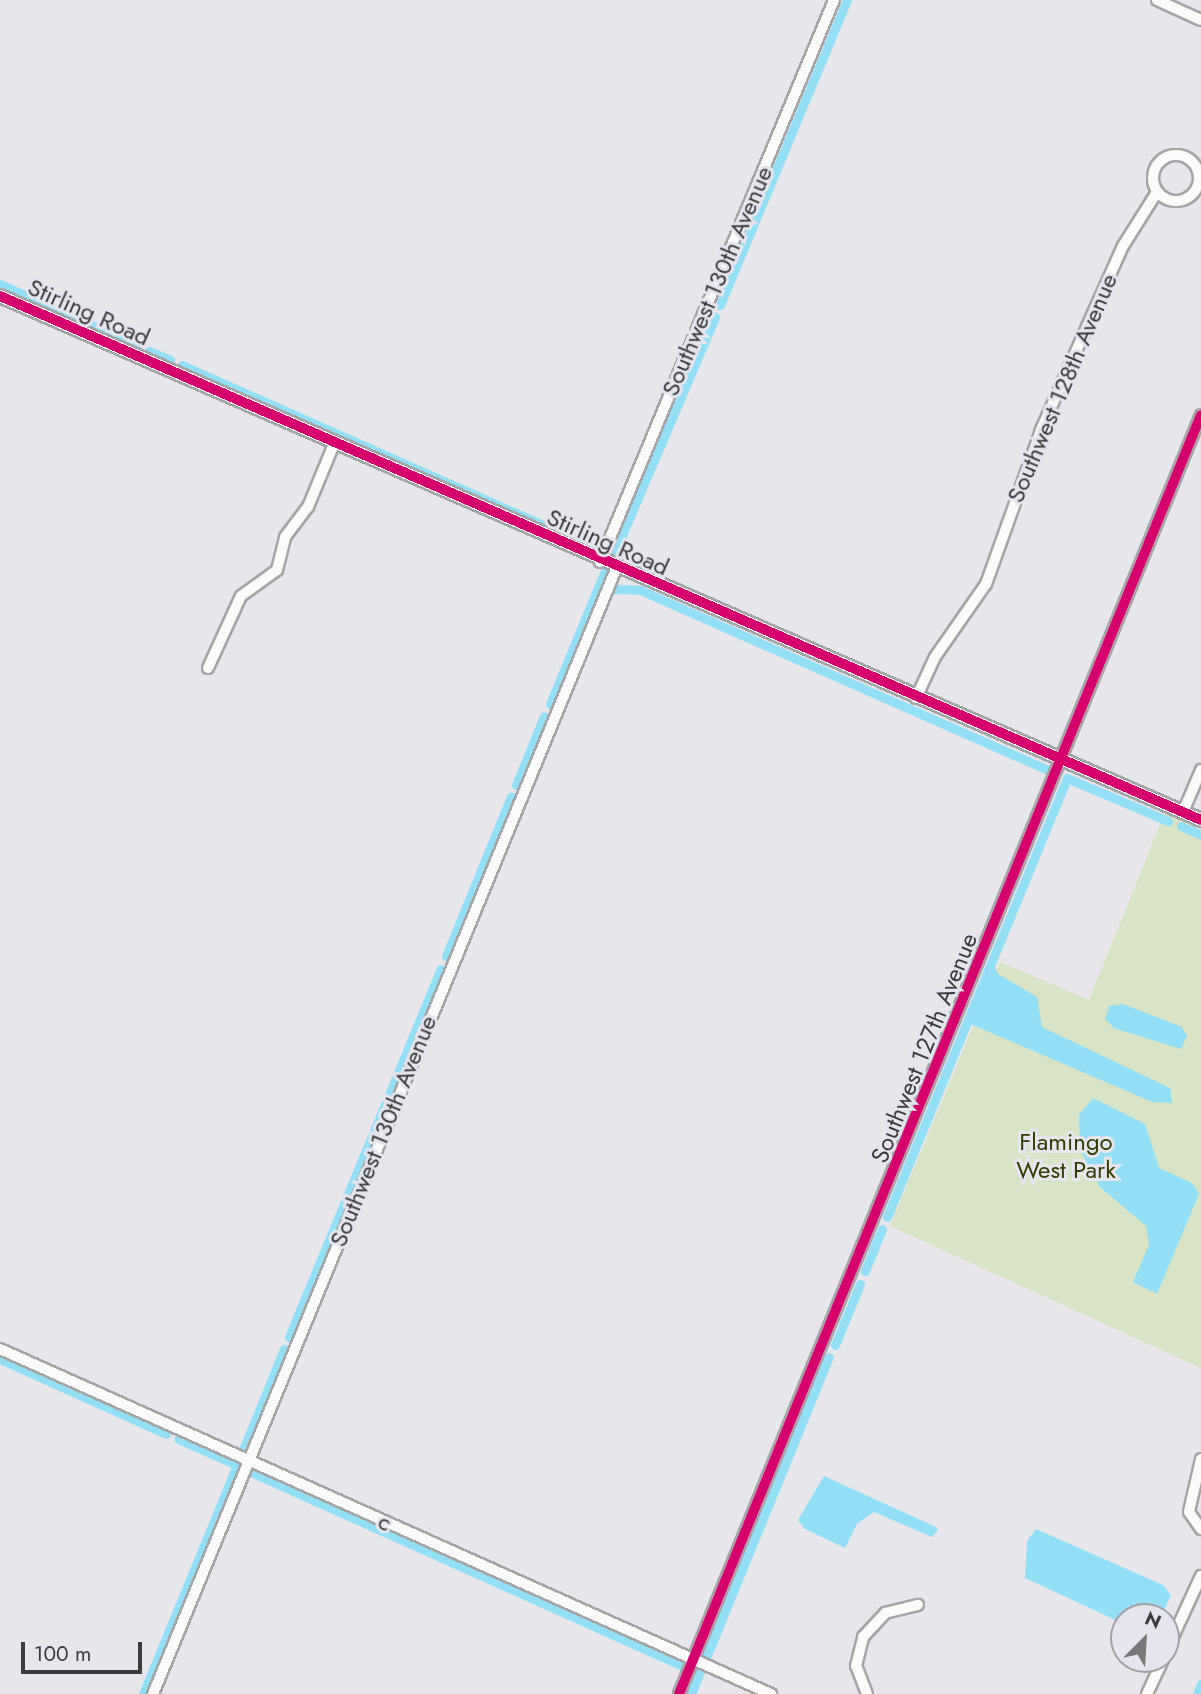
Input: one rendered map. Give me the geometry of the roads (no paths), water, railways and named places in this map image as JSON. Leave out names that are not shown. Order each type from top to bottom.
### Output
[{"type":"street","name":"Southwest 130th Avenue","points":[[600,562],[834,0]]},
{"type":"street","points":[[1157,0],[1201,20]]},
{"type":"street","name":"Southwest 128th Avenue","points":[[916,698],[935,657],[986,584],[1041,430],[1123,246],[1157,192],[1152,173],[1165,157],[1185,156],[1196,166],[1196,189],[1185,199],[1170,201],[1157,192]]},
{"type":"street","name":"Stirling Road","points":[[0,296],[616,569],[1201,820]]},
{"type":"street","name":"Southwest 127th Avenue","points":[[679,1694],[1201,415]]},
{"type":"street","points":[[208,668],[242,596],[277,570],[285,537],[308,507],[334,444]]},
{"type":"street","name":"Southwest 130th Avenue","points":[[153,1694],[616,569]]},
{"type":"street","points":[[1183,813],[1201,770]]},
{"type":"street","name":"c","points":[[0,1349],[771,1694]]},
{"type":"street","points":[[1201,1459],[1189,1512],[1201,1529]]},
{"type":"street","points":[[1180,1622],[1201,1576]]},
{"type":"street","points":[[867,1694],[856,1666],[863,1637],[886,1613],[918,1605]]},
{"type":"street","points":[[1147,1694],[1157,1673]]},
{"type":"water","points":[[993,963],[998,974],[1037,997],[1042,1027],[1170,1088],[1172,1103],[1152,1102],[968,1023]]},
{"type":"water","points":[[1123,1004],[1182,1027],[1187,1036],[1181,1049],[1114,1028],[1105,1019],[1109,1006]]},
{"type":"water","points":[[1093,1098],[1145,1124],[1159,1168],[1192,1183],[1199,1194],[1157,1294],[1133,1282],[1149,1245],[1146,1226],[1100,1187],[1080,1150],[1079,1115]]},
{"type":"water","points":[[824,1476],[938,1530],[932,1537],[874,1512],[857,1524],[845,1548],[805,1529],[798,1520]]},
{"type":"water","points":[[1036,1529],[1163,1585],[1171,1595],[1167,1603],[1110,1603],[1110,1617],[1025,1578],[1027,1541]]},
{"type":"waterway","points":[[720,305],[847,0]]},
{"type":"waterway","points":[[0,284],[137,345]]},
{"type":"waterway","points":[[614,554],[715,317]]},
{"type":"waterway","points":[[149,351],[170,360]]},
{"type":"waterway","points":[[182,365],[594,548]]},
{"type":"waterway","points":[[550,704],[604,573]]},
{"type":"waterway","points":[[615,589],[640,590],[1052,772]]},
{"type":"waterway","points":[[516,785],[544,716]]},
{"type":"waterway","points":[[887,1217],[1067,778],[1168,821]]},
{"type":"waterway","points":[[446,956],[511,797]]},
{"type":"waterway","points":[[1181,826],[1201,835]]},
{"type":"waterway","points":[[289,1337],[441,969]]},
{"type":"waterway","points":[[865,1271],[882,1229]]},
{"type":"waterway","points":[[835,1345],[860,1284]]},
{"type":"waterway","points":[[243,1450],[284,1349]]},
{"type":"waterway","points":[[706,1658],[829,1357]]},
{"type":"waterway","points":[[0,1359],[166,1434]]},
{"type":"waterway","points":[[143,1694],[237,1465],[178,1439]]},
{"type":"waterway","points":[[253,1473],[682,1666]]},
{"type":"waterway","points":[[691,1694],[701,1669]]},
{"type":"waterway","points":[[1197,1694],[1201,1684]]},
{"type":"park label","name":"Flamingo West Park","points":[[1066,1156]]}]
